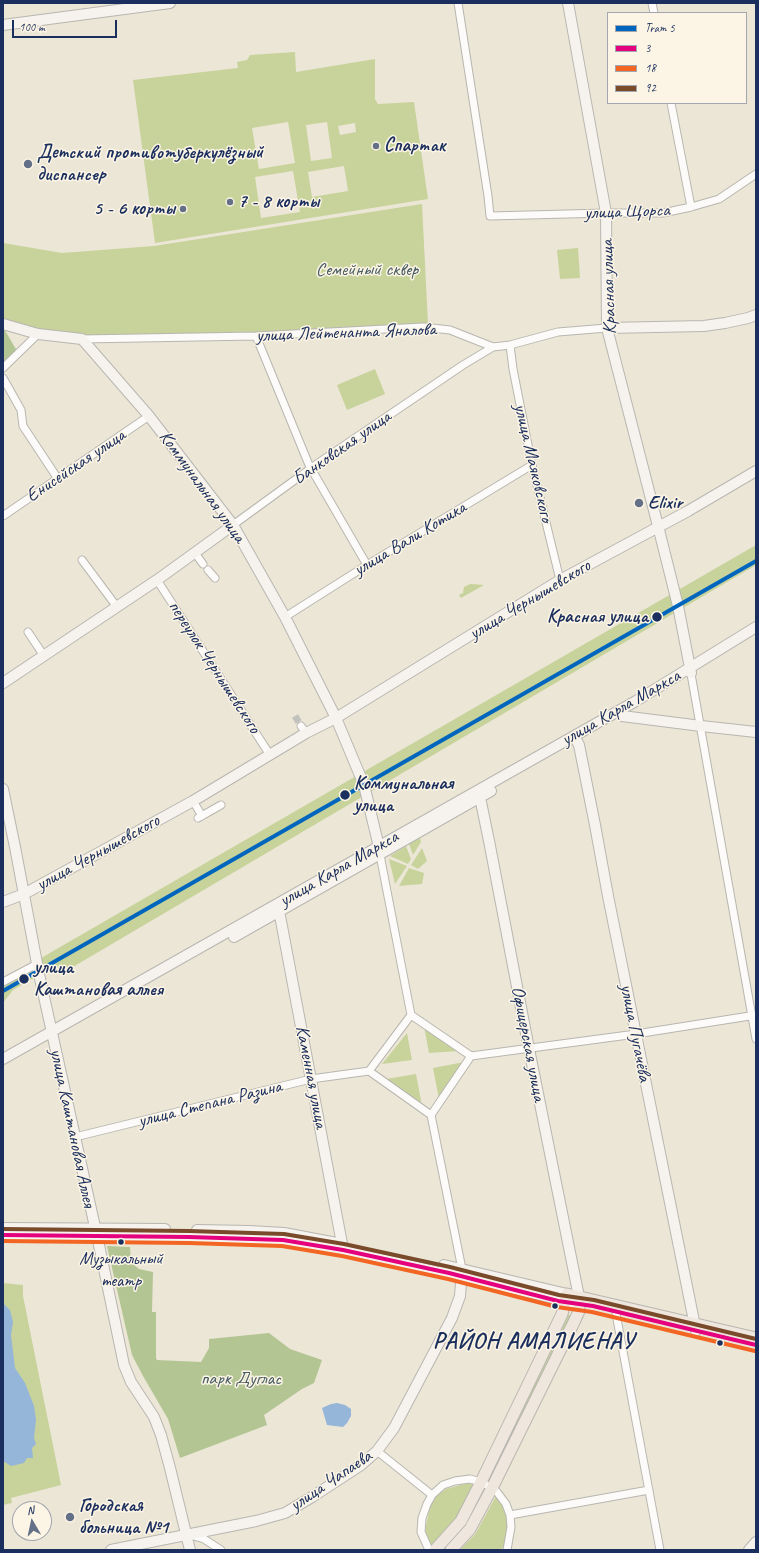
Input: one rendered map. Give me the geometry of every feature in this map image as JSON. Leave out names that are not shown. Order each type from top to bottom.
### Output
[{"type":"main road","points":[[435,1550],[461,1521],[481,1482],[562,1314],[564,1296],[695,1327],[756,1345]]},
{"type":"main road","points":[[451,1550],[470,1529],[492,1488],[575,1320],[579,1311],[579,1300]]},
{"type":"main road","points":[[695,1327],[756,1338]]},
{"type":"street","points":[[3,25],[166,3]]},
{"type":"street","name":"улица Щорса","points":[[458,3],[490,216],[663,213],[692,207],[718,198],[756,174]]},
{"type":"street","name":"Красная улица","points":[[568,3],[606,213],[607,328],[678,606],[754,1016],[756,1039]]},
{"type":"street","points":[[671,104],[692,207]]},
{"type":"street","name":"улица Лейтенанта Яналова","points":[[3,324],[38,334],[82,339],[257,337],[423,327],[450,330],[493,347],[510,345],[558,332],[607,328],[704,326],[725,323],[756,315]]},
{"type":"street","points":[[3,368],[38,334]]},
{"type":"street","points":[[257,337],[311,468],[367,565]]},
{"type":"street","name":"Коммунальная улица","points":[[82,339],[149,416],[233,525],[287,616],[336,718],[364,785],[380,850],[411,1015]]},
{"type":"street","name":"улица Маяковского","points":[[510,345],[513,369],[532,465],[560,580]]},
{"type":"street","name":"Банковская улица","points":[[3,683],[157,580],[311,468],[463,365],[493,347]]},
{"type":"street","points":[[3,378],[20,410],[23,426],[58,479]]},
{"type":"street","name":"Енисейская улица","points":[[3,516],[149,416]]},
{"type":"street","name":"улица Вали Котика","points":[[287,616],[367,565],[532,465]]},
{"type":"street","name":"улица Чернышевского","points":[[3,902],[24,894],[193,801],[270,755],[304,730],[336,718],[560,580],[688,511],[756,471]]},
{"type":"street","points":[[195,553],[203,564]]},
{"type":"street","points":[[82,560],[117,607]]},
{"type":"street","points":[[208,570],[215,578]]},
{"type":"street","name":"переулок Чернышевского","points":[[157,580],[270,755]]},
{"type":"street","name":"улица Карла Маркса","points":[[690,671],[756,626]]},
{"type":"street","points":[[28,632],[44,656]]},
{"type":"street","name":"улица Карла Маркса","points":[[3,1066],[756,634]]},
{"type":"street","points":[[620,713],[701,726],[756,732]]},
{"type":"street","name":"улица Пугачёва","points":[[576,738],[595,825],[695,1327]]},
{"type":"street","name":"улица Каштановая Аллея","points":[[3,790],[37,964],[124,1365],[131,1382],[154,1418],[159,1429],[190,1550]]},
{"type":"street","name":"Офицерская улица","points":[[478,794],[490,846],[579,1300]]},
{"type":"street","points":[[193,801],[200,817],[221,805]]},
{"type":"street","name":"Каменная улица","points":[[277,909],[311,1079],[342,1247]]},
{"type":"street","points":[[3,982],[37,964]]},
{"type":"street","points":[[462,1273],[431,1115],[369,1071],[411,1015],[471,1056],[636,1034],[754,1016]]},
{"type":"street","name":"улица Карла Маркса","points":[[3,1059],[53,1036]]},
{"type":"street","points":[[431,1115],[471,1056]]},
{"type":"street","name":"улица Степана Разина","points":[[74,1136],[311,1079],[369,1071]]},
{"type":"street","points":[[3,1228],[96,1232]]},
{"type":"street","points":[[3,1235],[96,1232],[249,1231],[284,1233],[564,1296]]},
{"type":"street","name":"улица Чапаева","points":[[111,1550],[256,1521],[286,1513],[361,1465],[377,1451],[394,1428],[452,1318],[460,1296],[462,1273]]},
{"type":"street","points":[[617,1308],[660,1550]]},
{"type":"street","points":[[377,1451],[432,1495]]},
{"type":"street","points":[[429,1550],[421,1532],[422,1518],[432,1495],[443,1485],[455,1481],[470,1479],[481,1482],[492,1488],[506,1504],[510,1515],[511,1536],[507,1550]]},
{"type":"street","points":[[510,1515],[649,1490]]},
{"type":"street","points":[[186,1534],[204,1539],[221,1550]]},
{"type":"street","points":[[749,1550],[756,1542]]},
{"type":"green space","name":"Спартак","points":[[295,52],[296,72],[375,59],[375,99],[378,104],[414,102],[428,199],[155,243],[133,80],[238,68],[237,62],[247,60],[250,55]],"holes":[[[288,122],[295,163],[259,169],[252,128]],[[327,122],[332,158],[311,161],[306,125]],[[355,123],[356,132],[340,135],[338,126]],[[344,166],[348,191],[312,197],[308,172]],[[293,171],[300,212],[261,218],[255,177]]]},
{"type":"green space","name":"Семейный сквер","points":[[422,204],[428,324],[262,333],[82,336],[27,327],[3,319],[3,243],[62,253],[154,246]]},
{"type":"green space","points":[[578,248],[580,278],[560,279],[557,250]]},
{"type":"green space","points":[[3,327],[17,351],[3,363]]},
{"type":"green space","points":[[375,369],[385,394],[347,410],[337,385]]},
{"type":"green space","points":[[756,545],[756,565],[66,971],[53,967],[13,990],[3,1003],[3,980]]},
{"type":"green space","points":[[470,584],[484,585],[461,598],[459,595],[463,593],[464,587]]},
{"type":"green space","points":[[420,838],[421,842],[413,855],[409,844]]},
{"type":"green space","points":[[406,846],[411,859],[408,864],[390,856]]},
{"type":"green space","points":[[422,848],[427,861],[418,869],[411,865]]},
{"type":"green space","points":[[389,859],[407,866],[395,884]]},
{"type":"green space","points":[[409,868],[424,873],[422,884],[399,886]]},
{"type":"green space","points":[[424,1026],[459,1051],[429,1053]]},
{"type":"green space","points":[[407,1033],[412,1060],[382,1064]]},
{"type":"green space","points":[[464,1062],[439,1099],[433,1068]]},
{"type":"green space","points":[[416,1074],[422,1106],[386,1079]]},
{"type":"green space","name":"парк Дуглас","points":[[107,1246],[130,1247],[131,1262],[139,1269],[153,1272],[152,1312],[156,1312],[157,1360],[201,1362],[209,1348],[209,1339],[269,1333],[290,1349],[322,1360],[314,1383],[302,1389],[264,1415],[267,1425],[180,1458],[168,1419],[132,1355]]},
{"type":"green space","points":[[3,1283],[23,1285],[23,1296],[61,1485],[11,1498],[12,1503],[3,1505]]},
{"type":"green space","points":[[565,1314],[574,1316],[495,1480],[488,1477]]},
{"type":"green space","points":[[468,1483],[477,1485],[459,1518],[433,1547],[426,1536],[426,1526],[430,1506],[436,1496],[446,1489]]},
{"type":"green space","points":[[496,1496],[500,1499],[507,1512],[508,1524],[506,1543],[501,1550],[460,1550],[476,1533]]},
{"type":"water","points":[[3,1303],[10,1310],[13,1322],[11,1335],[15,1368],[25,1383],[34,1406],[36,1420],[34,1438],[36,1444],[32,1448],[33,1458],[27,1458],[24,1463],[11,1466],[3,1461]]},
{"type":"water","points":[[337,1403],[345,1405],[351,1409],[351,1416],[343,1427],[327,1425],[322,1408]]},
{"type":"tunnel","points":[[295,716],[301,726]]},
{"type":"tram line","name":"5","points":[[3,991],[756,561]]},
{"type":"transit line","name":"92","points":[[3,1229],[189,1231],[284,1234],[344,1244],[450,1267],[559,1295],[594,1300],[756,1339]]},
{"type":"transit line","name":"3","points":[[3,1235],[189,1237],[283,1240],[343,1250],[449,1273],[558,1301],[593,1306],[756,1345]]},
{"type":"transit line","name":"18","points":[[3,1241],[189,1243],[282,1246],[342,1256],[448,1279],[557,1307],[592,1312],[755,1351]]},
{"type":"place","name":"Спартак","points":[[376,146]]},
{"type":"place","name":"Детский противотуберкулёзный диспансер","points":[[28,164]]},
{"type":"place","name":"7 - 8 корты","points":[[230,202]]},
{"type":"place","name":"5 - 6 корты","points":[[183,209]]},
{"type":"place","name":"Elixir","points":[[639,503]]},
{"type":"place","name":"Красная улица","points":[[657,617]]},
{"type":"place","name":"Коммунальная улица","points":[[345,795]]},
{"type":"place","name":"улица Каштановая аллея","points":[[24,979]]},
{"type":"place","name":"Музыкальный театр","points":[[121,1242]]},
{"type":"place","name":"Городская больница №1","points":[[70,1517]]},
{"type":"district","name":"РАЙОН АМАЛИЕНАУ","points":[[534,1342]]}]
